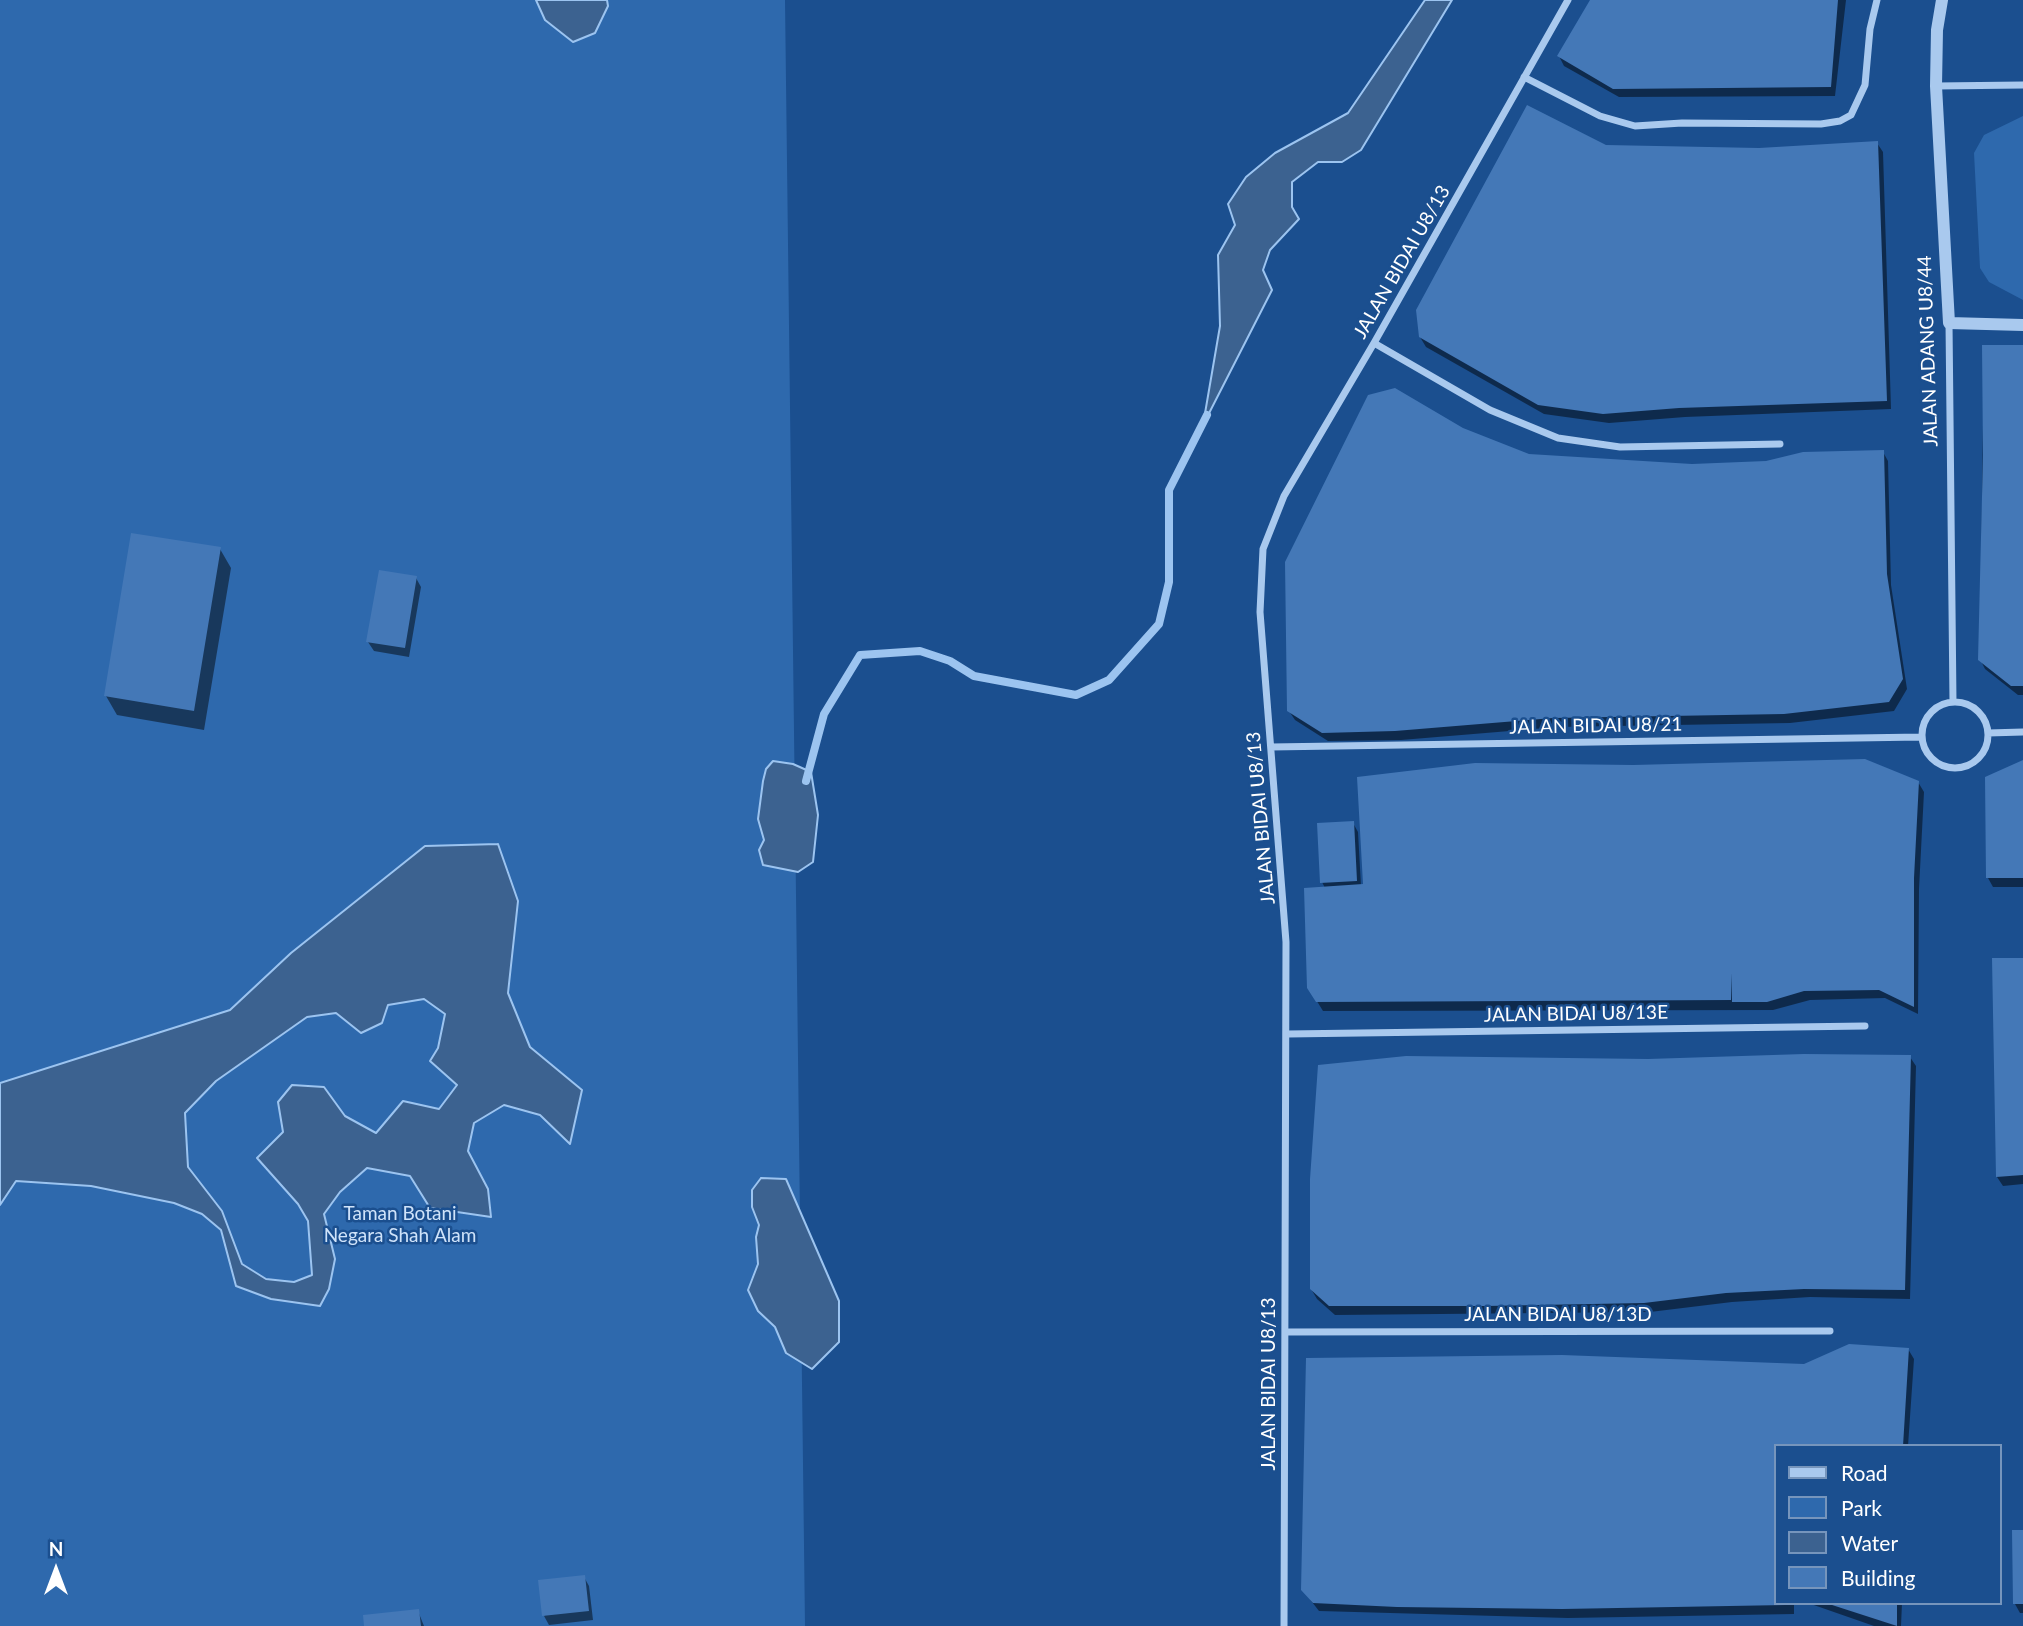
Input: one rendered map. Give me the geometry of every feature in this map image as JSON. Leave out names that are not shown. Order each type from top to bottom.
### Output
[{"type":"street","name":"JALAN BIDAI U8/13","points":[[1284,1626],[1288,1034],[1283,877],[1259,602],[1264,548],[1284,496],[1568,0]]},
{"type":"street","points":[[1524,77],[1600,116],[1635,126],[1682,123],[1821,124],[1840,121],[1851,115],[1866,85],[1870,29],[1877,0]]},
{"type":"street","name":"JALAN ADANG U8/44","points":[[1942,0],[1937,30],[1936,86],[1949,323],[1953,702]]},
{"type":"street","points":[[1936,86],[2023,85]]},
{"type":"street","points":[[1949,323],[2023,325]]},
{"type":"street","points":[[1374,343],[1490,410],[1558,438],[1620,447],[1780,444]]},
{"type":"street","points":[[1953,702],[1973,707],[1981,714],[1988,733],[1983,753],[1976,761],[1957,769],[1937,764],[1929,757],[1921,737],[1927,717],[1934,709],[1953,702]]},
{"type":"street","points":[[1988,733],[2023,732]]},
{"type":"street","name":"JALAN BIDAI U8/21","points":[[1271,747],[1921,737]]},
{"type":"street","name":"JALAN BIDAI U8/13E","points":[[1288,1034],[1866,1026]]},
{"type":"street","name":"JALAN BIDAI U8/13D","points":[[1285,1332],[1830,1331]]},
{"type":"green space","name":"Taman Botani Negara Shah Alam","points":[[0,0],[785,0],[805,1626],[0,1626]]},
{"type":"green space","points":[[2023,116],[2023,300],[1989,282],[1980,268],[1974,153],[1984,135]]},
{"type":"water","points":[[536,0],[607,0],[608,6],[595,33],[573,42],[545,20]]},
{"type":"water","points":[[1425,0],[1452,0],[1361,150],[1342,162],[1318,162],[1292,182],[1292,207],[1299,219],[1270,250],[1263,270],[1272,290],[1203,425],[1220,326],[1218,255],[1235,225],[1228,204],[1246,177],[1275,153],[1348,113]]},
{"type":"water","points":[[773,761],[793,764],[811,772],[818,815],[813,862],[798,872],[763,865],[759,850],[764,840],[758,819],[763,781],[766,769]]},
{"type":"water","points":[[498,844],[518,901],[508,993],[530,1047],[582,1090],[570,1144],[540,1115],[504,1105],[474,1123],[468,1151],[488,1189],[491,1217],[430,1208],[410,1176],[367,1168],[340,1192],[324,1214],[335,1259],[329,1289],[320,1306],[271,1299],[236,1286],[221,1230],[202,1214],[174,1203],[91,1186],[16,1181],[0,1205],[0,1083],[230,1010],[291,953],[425,846]],"holes":[[[424,999],[445,1014],[438,1048],[430,1061],[457,1085],[439,1109],[403,1101],[376,1133],[345,1116],[324,1087],[292,1085],[278,1102],[283,1132],[257,1158],[298,1204],[308,1221],[312,1275],[294,1282],[266,1279],[242,1264],[222,1211],[188,1167],[185,1113],[216,1081],[307,1017],[336,1013],[361,1033],[382,1023],[388,1005]]]},
{"type":"water","points":[[761,1178],[786,1179],[839,1301],[839,1342],[812,1369],[786,1353],[775,1327],[758,1311],[748,1290],[758,1264],[756,1237],[759,1225],[752,1207],[752,1190]]},
{"type":"building","points":[[1590,0],[1838,0],[1831,87],[1613,89],[1557,56]]},
{"type":"building","points":[[1527,105],[1606,145],[1759,148],[1878,141],[1887,401],[1679,408],[1603,414],[1538,405],[1419,337],[1416,310]]},
{"type":"building","points":[[1982,345],[2023,345],[2023,686],[2011,686],[1978,660],[1983,455]]},
{"type":"building","points":[[1395,388],[1463,428],[1529,454],[1692,464],[1766,461],[1803,452],[1884,450],[1887,574],[1903,679],[1889,702],[1784,714],[1553,718],[1395,731],[1322,733],[1287,711],[1285,562],[1368,395]]},
{"type":"building","points":[[131,533],[221,547],[194,711],[104,696]]},
{"type":"building","points":[[379,570],[417,576],[405,648],[366,642]]},
{"type":"building","points":[[1865,759],[1919,781],[1914,878],[1914,1007],[1879,990],[1804,991],[1767,1002],[1732,1002],[1732,973],[1731,1000],[1316,1002],[1307,988],[1304,888],[1363,884],[1357,777],[1475,763],[1633,765]]},
{"type":"building","points":[[2023,760],[2023,878],[1986,878],[1985,777]]},
{"type":"building","points":[[1354,821],[1357,881],[1320,883],[1317,823]]},
{"type":"building","points":[[1992,958],[2023,958],[2023,1175],[1996,1177]]},
{"type":"building","points":[[1804,1054],[1911,1055],[1905,1290],[1804,1289],[1726,1293],[1644,1303],[1329,1306],[1310,1289],[1310,1179],[1318,1065],[1406,1056],[1648,1059]]},
{"type":"building","points":[[1849,1344],[1909,1348],[1903,1444],[1774,1444],[1774,1605],[1785,1605],[1562,1609],[1397,1607],[1313,1603],[1301,1590],[1306,1358],[1562,1355],[1804,1364]]},
{"type":"building","points":[[2012,1530],[2023,1530],[2023,1604],[2013,1604]]},
{"type":"building","points":[[585,1575],[589,1611],[542,1616],[538,1580]]},
{"type":"building","points":[[1832,1605],[1897,1605],[1897,1626]]},
{"type":"building","points":[[419,1609],[421,1626],[364,1626],[363,1615]]},
{"type":"waterway","points":[[806,781],[824,714],[860,655],[920,651],[950,661],[974,676],[1076,695],[1109,680],[1159,624],[1169,582],[1169,490],[1207,415]]}]
